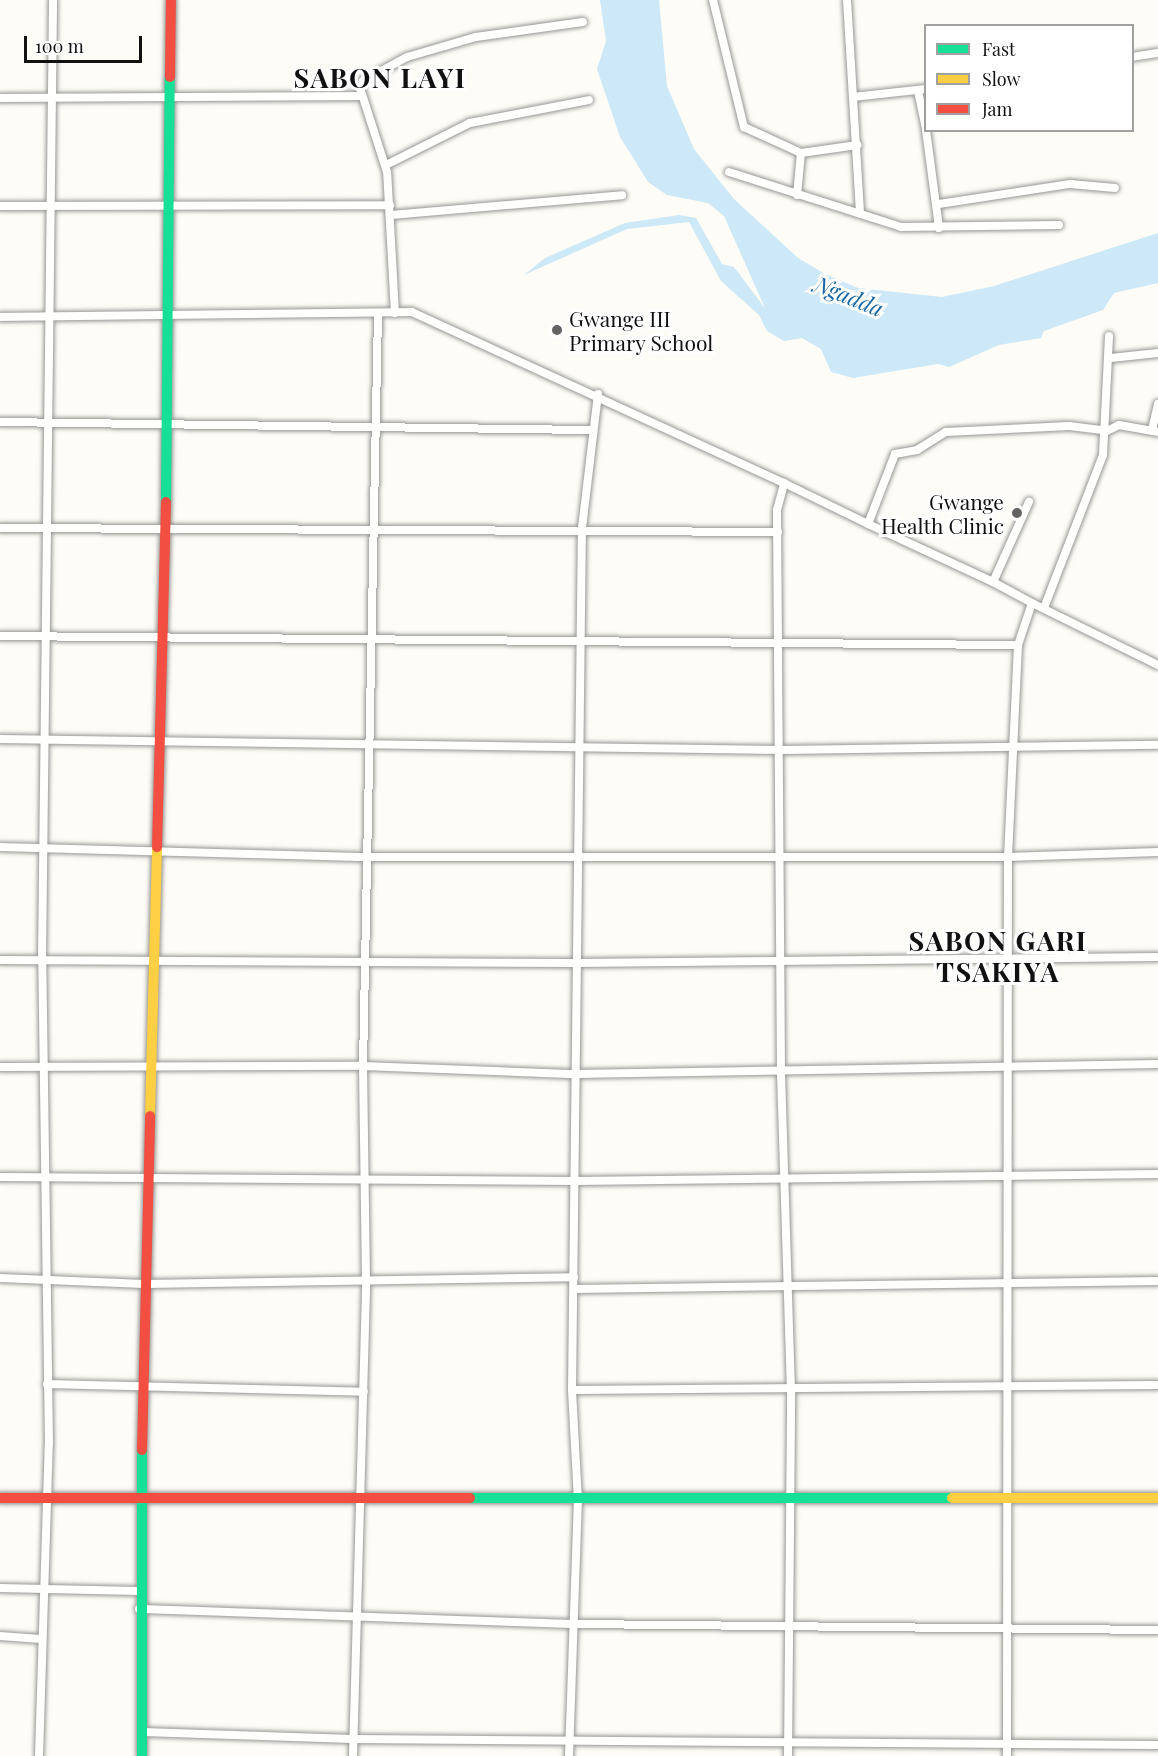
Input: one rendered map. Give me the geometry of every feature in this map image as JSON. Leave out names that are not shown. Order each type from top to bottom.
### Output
[{"type":"main road","points":[[142,1756],[138,1591],[144,1284],[153,1070],[168,422],[171,0]]},
{"type":"main road","points":[[0,1498],[578,1501],[1158,1498]]},
{"type":"street","points":[[39,1756],[47,1384],[43,1278],[42,960],[45,848],[45,637],[49,528],[52,0]]},
{"type":"street","points":[[713,0],[739,120],[767,142],[801,153],[857,145]]},
{"type":"street","points":[[847,0],[860,214]]},
{"type":"street","points":[[395,313],[386,165],[363,96],[363,81],[407,57],[523,26],[583,22]]},
{"type":"street","points":[[1134,57],[1158,53]]},
{"type":"street","points":[[853,97],[922,90],[924,110]]},
{"type":"street","points":[[0,98],[363,96]]},
{"type":"street","points":[[386,165],[470,123],[589,100]]},
{"type":"street","points":[[926,132],[939,204],[939,228]]},
{"type":"street","points":[[796,195],[801,153]]},
{"type":"street","points":[[729,172],[901,227],[1059,225]]},
{"type":"street","points":[[939,204],[1070,184],[1115,188]]},
{"type":"street","points":[[390,215],[622,195]]},
{"type":"street","points":[[0,206],[390,205]]},
{"type":"street","points":[[0,317],[169,314],[378,315],[395,313],[433,317],[993,582],[1158,664]]},
{"type":"street","points":[[353,1756],[362,1499],[366,1281],[363,1066],[377,530],[378,315]]},
{"type":"street","points":[[1044,608],[1095,485],[1107,431],[1111,358],[1109,336]]},
{"type":"street","points":[[1111,358],[1158,353]]},
{"type":"street","points":[[569,1756],[578,1501],[572,1390],[576,1181],[575,857],[582,528],[590,430],[597,394]]},
{"type":"street","points":[[868,524],[895,454],[917,450],[938,434],[1069,426],[1107,431],[1119,425],[1155,431],[1158,404]]},
{"type":"street","points":[[0,422],[168,422],[376,428],[590,430]]},
{"type":"street","points":[[783,483],[777,532],[782,858],[781,1071],[788,1180],[790,1287],[788,1756]]},
{"type":"street","points":[[993,582],[1029,502]]},
{"type":"street","points":[[0,528],[377,530],[582,528],[777,532]]},
{"type":"street","points":[[1007,1756],[1009,1627],[1006,1282],[1008,857],[1018,645],[1032,603]]},
{"type":"street","points":[[0,636],[163,639],[779,640],[1018,645]]},
{"type":"street","points":[[0,739],[370,742],[579,749],[781,750],[1158,745]]},
{"type":"street","points":[[0,847],[368,857],[1008,857],[1158,852]]},
{"type":"street","points":[[0,960],[366,960],[577,963],[1158,957]]},
{"type":"street","points":[[0,1067],[153,1070],[363,1066],[576,1074],[1006,1064],[1158,1064]]},
{"type":"street","points":[[0,1177],[149,1175],[363,1180],[576,1181],[1158,1174]]},
{"type":"street","points":[[0,1278],[144,1284],[574,1277]]},
{"type":"street","points":[[574,1289],[1158,1281]]},
{"type":"street","points":[[47,1384],[142,1390],[364,1392]]},
{"type":"street","points":[[572,1390],[790,1392],[1008,1386],[1158,1385]]},
{"type":"street","points":[[0,1588],[138,1591]]},
{"type":"street","points":[[139,1609],[575,1624],[1158,1630]]},
{"type":"street","points":[[0,1636],[40,1639]]},
{"type":"street","points":[[142,1732],[353,1739],[1007,1747],[1158,1745]]},
{"type":"water","name":"Ngadda","points":[[600,0],[659,0],[667,86],[694,149],[734,199],[798,258],[825,274],[858,288],[942,297],[994,286],[1158,233],[1158,283],[1114,293],[1103,310],[1044,331],[1041,338],[999,345],[949,367],[938,364],[853,378],[831,372],[821,349],[802,338],[784,341],[767,331],[759,315],[721,281],[689,222],[627,229],[524,275],[545,258],[625,223],[679,215],[696,218],[722,264],[734,267],[765,308],[724,216],[708,203],[667,195],[648,182],[620,137],[597,69],[606,41]]},
{"type":"traffic: fast","points":[[166,502],[170,77]]},
{"type":"traffic: fast","points":[[142,1450],[142,1756]]},
{"type":"traffic: fast","points":[[470,1498],[952,1498]]},
{"type":"traffic: slow","points":[[150,1116],[157,847]]},
{"type":"traffic: slow","points":[[952,1498],[1158,1498]]},
{"type":"traffic: jam","points":[[170,77],[171,0]]},
{"type":"traffic: jam","points":[[157,847],[166,502]]},
{"type":"traffic: jam","points":[[142,1450],[150,1116]]},
{"type":"traffic: jam","points":[[0,1498],[470,1498]]},
{"type":"place","name":"Gwange III Primary School","points":[[557,330]]},
{"type":"place","name":"Gwange Health Clinic","points":[[1017,513]]},
{"type":"district","name":"SABON LAYI","points":[[380,78]]},
{"type":"district","name":"SABON GARI TSAKIYA","points":[[998,956]]}]
